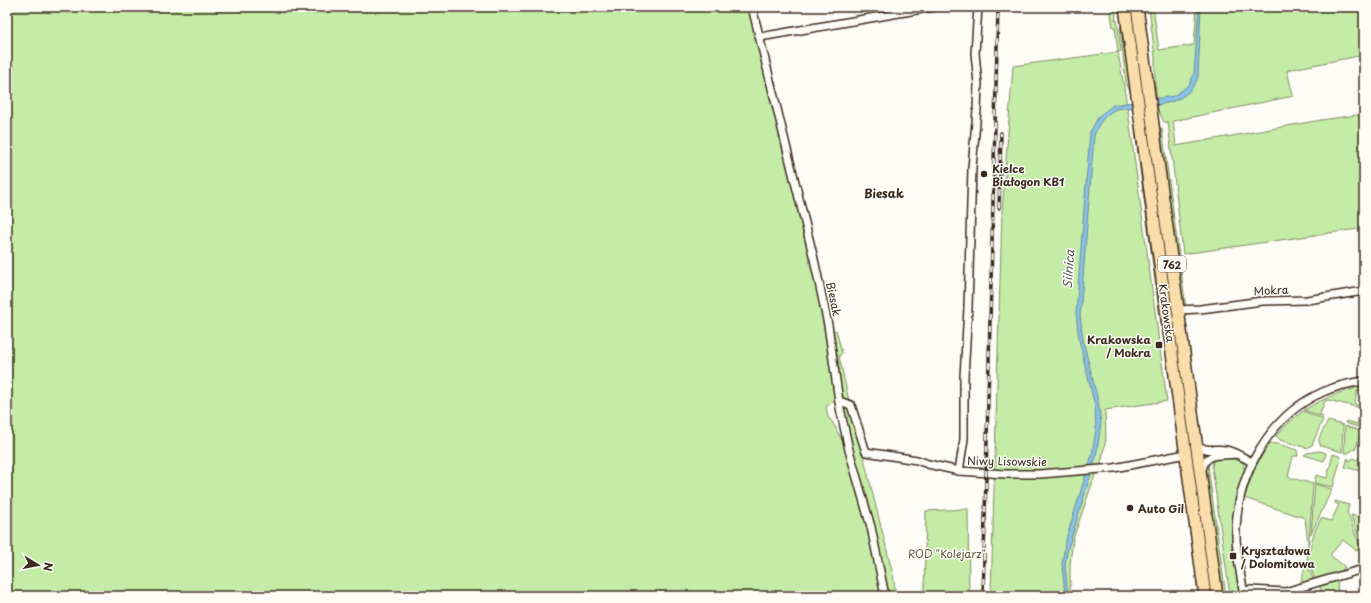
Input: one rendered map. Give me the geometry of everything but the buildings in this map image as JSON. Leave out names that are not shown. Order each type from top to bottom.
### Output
[{"type":"main road","name":"Krakowska","points":[[1125,7],[1205,596]]},
{"type":"main road","name":"Krakowska","points":[[1137,7],[1217,596]]},
{"type":"street","name":"Biesak","points":[[752,7],[817,272],[828,325],[849,450],[871,527],[885,596]]},
{"type":"street","points":[[760,37],[934,7]]},
{"type":"street","points":[[959,471],[964,439],[964,377],[968,308],[972,168],[978,84],[975,53],[978,7]]},
{"type":"street","name":"Mokra","points":[[1178,310],[1200,309],[1263,301],[1307,300],[1364,292]]},
{"type":"street","points":[[1364,381],[1339,386],[1322,392],[1302,403],[1279,423],[1267,438],[1252,462],[1242,489],[1236,520],[1236,541],[1243,594],[1251,590],[1285,592],[1364,570]]},
{"type":"street","name":"Niwy Lisowskie","points":[[840,401],[851,405],[866,452],[917,460],[959,471],[1005,474],[1086,471],[1114,468],[1186,454]]},
{"type":"street","points":[[1196,444],[1203,449],[1226,450],[1252,462]]},
{"type":"street","points":[[1201,474],[1203,464],[1209,457],[1236,454]]},
{"type":"green space","points":[[7,7],[749,7],[826,327],[837,398],[826,407],[828,417],[833,423],[846,448],[865,513],[882,596],[7,596]]},
{"type":"green space","points":[[1110,7],[1115,7],[1115,20],[1117,20],[1121,51],[1118,52],[1115,27],[1113,27]]},
{"type":"green space","points":[[1149,7],[1153,7],[1159,50],[1194,45],[1197,7],[1364,7],[1364,55],[1287,70],[1293,96],[1173,121],[1176,146],[1321,120],[1364,114],[1364,228],[1183,254],[1168,122],[1164,122],[1158,110],[1155,83],[1155,58]]},
{"type":"green space","points":[[1120,27],[1124,38],[1132,95],[1126,83]]},
{"type":"green space","points":[[1118,52],[1128,111],[1167,401],[1105,410],[1106,439],[1101,463],[1095,475],[1073,539],[1070,564],[1070,587],[1072,596],[991,596],[1002,212],[1013,66]]},
{"type":"green space","points":[[1143,111],[1147,111],[1191,437],[1187,437]]},
{"type":"green space","points":[[1160,128],[1162,128],[1186,308],[1183,306],[1159,140],[1162,137]]},
{"type":"green space","points":[[1135,132],[1138,134],[1161,302],[1161,325]]},
{"type":"green space","points":[[836,330],[842,353],[839,356],[849,401],[842,397],[831,331]]},
{"type":"green space","points":[[1364,386],[1364,393],[1357,391],[1355,404],[1364,407],[1358,427],[1345,423],[1346,421],[1357,424],[1361,408],[1328,400],[1325,401],[1320,414],[1323,417],[1304,410],[1333,395]]},
{"type":"green space","points":[[846,406],[850,407],[863,451],[893,575],[896,596],[887,596],[850,444],[843,409]]},
{"type":"green space","points":[[1303,411],[1323,419],[1312,445],[1307,448],[1280,440],[1276,436],[1288,423]]},
{"type":"green space","points":[[1328,421],[1343,425],[1342,452],[1321,446],[1319,443],[1320,437]]},
{"type":"green space","points":[[1345,426],[1361,431],[1356,448],[1348,453],[1344,453]]},
{"type":"green space","points":[[1190,440],[1192,441],[1213,596],[1209,596]]},
{"type":"green space","points":[[1271,443],[1297,450],[1298,456],[1293,456],[1288,477],[1313,484],[1309,541],[1305,555],[1308,543],[1305,518],[1244,498],[1256,466]]},
{"type":"green space","points":[[1320,451],[1326,453],[1324,461],[1304,455],[1307,453]]},
{"type":"green space","points":[[1333,454],[1341,458],[1333,487],[1314,483],[1316,475],[1327,478]]},
{"type":"green space","points":[[1364,455],[1364,472],[1345,467],[1348,458],[1349,461],[1354,458],[1356,460]]},
{"type":"green space","points":[[1226,458],[1243,462],[1244,468],[1246,469],[1237,499],[1235,517],[1235,547],[1233,548],[1233,553],[1231,554],[1232,558],[1234,558],[1239,596],[1230,596],[1212,467],[1213,460]]},
{"type":"green space","points":[[1209,460],[1208,466],[1226,596],[1221,596],[1219,580],[1206,465]]},
{"type":"green space","points":[[1315,484],[1332,489],[1311,534]]},
{"type":"green space","points":[[1335,501],[1349,505],[1347,513],[1360,547],[1357,551],[1343,540],[1330,555],[1345,567],[1341,572],[1315,579],[1307,559],[1314,533],[1321,518],[1331,521],[1339,505],[1335,503]]},
{"type":"green space","name":"ROD \"Kolejarz\"","points":[[968,509],[969,596],[924,596],[926,511]]},
{"type":"green space","points":[[1351,515],[1364,518],[1364,536],[1361,544]]},
{"type":"green space","points":[[1306,562],[1314,581],[1300,586]]},
{"type":"green space","points":[[1337,580],[1338,596],[1323,596],[1319,585]]},
{"type":"water","points":[[1199,7],[1201,7],[1198,77],[1192,88],[1174,101],[1151,106],[1116,109],[1102,120],[1094,136],[1080,316],[1083,340],[1098,401],[1101,424],[1096,457],[1067,552],[1065,565],[1068,596],[1065,596],[1062,564],[1065,543],[1092,454],[1096,430],[1095,406],[1079,340],[1076,313],[1090,132],[1099,116],[1113,105],[1174,96],[1189,85],[1194,74]]},
{"type":"railway","points":[[983,596],[998,7]]},
{"type":"railway","points":[[999,208],[1001,133]]},
{"type":"place","name":"Kielce Białogon KB1","points":[[984,174]]},
{"type":"place","name":"Krakowska / Mokra","points":[[1159,345]]},
{"type":"place","name":"Auto Gil","points":[[1130,508]]},
{"type":"place","name":"Kryształowa / Dolomitowa","points":[[1233,556]]},
{"type":"district","name":"Biesak","points":[[884,193]]},
{"type":"water label","name":"Silnica","points":[[1068,269]]}]
